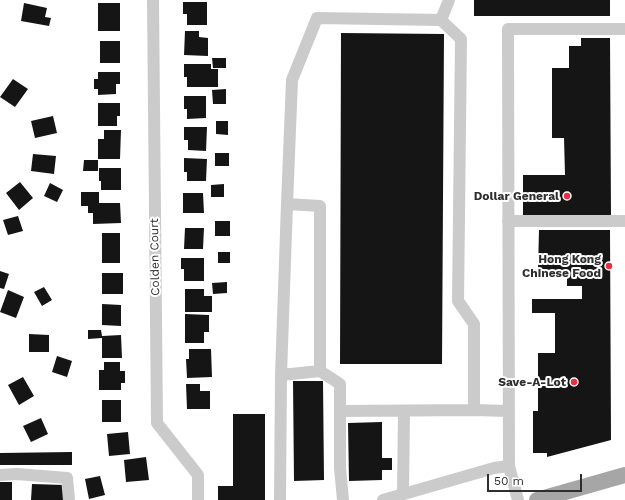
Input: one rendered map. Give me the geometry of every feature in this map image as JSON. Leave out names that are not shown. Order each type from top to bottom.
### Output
[{"type":"main road","points":[[537,500],[625,475]]},
{"type":"street","name":"Colden Court","points":[[152,0],[157,423],[198,475],[198,500]]},
{"type":"street","points":[[441,20],[449,0]]},
{"type":"street","points":[[280,500],[281,374],[292,80],[317,18],[441,20],[460,39],[458,301],[474,324],[474,410]]},
{"type":"street","points":[[518,500],[509,466],[508,29],[625,29]]},
{"type":"street","points":[[287,204],[320,206],[320,371]]},
{"type":"street","points":[[508,222],[625,222]]},
{"type":"street","points":[[281,374],[320,371],[340,384],[340,468],[343,500]]},
{"type":"street","points":[[340,411],[508,411]]},
{"type":"street","points":[[403,494],[404,411]]},
{"type":"street","points":[[383,500],[494,468],[509,466]]},
{"type":"street","points":[[0,475],[17,474],[67,478],[69,500]]},
{"type":"building","points":[[474,0],[610,0],[610,16],[474,16]]},
{"type":"building","points":[[183,2],[207,2],[207,25],[187,25],[187,14],[183,14]]},
{"type":"building","points":[[24,3],[47,8],[45,17],[51,18],[49,26],[21,21]]},
{"type":"building","points":[[98,3],[120,3],[120,31],[98,31]]},
{"type":"building","points":[[185,31],[199,31],[199,37],[208,38],[208,56],[184,55]]},
{"type":"building","points":[[341,33],[444,34],[442,364],[340,364]]},
{"type":"building","points":[[581,38],[610,38],[611,217],[523,217],[523,175],[565,175],[564,138],[552,138],[552,68],[569,68],[569,46],[581,46]]},
{"type":"building","points":[[100,41],[120,41],[120,63],[100,63]]},
{"type":"building","points":[[212,58],[226,58],[226,68],[213,68]]},
{"type":"building","points":[[184,64],[211,64],[211,69],[218,69],[218,87],[187,87],[187,77],[184,77]]},
{"type":"building","points":[[98,72],[120,72],[120,84],[116,84],[116,94],[98,95],[98,89],[94,89],[94,79],[98,79]]},
{"type":"building","points":[[13,79],[28,89],[15,107],[0,97]]},
{"type":"building","points":[[226,89],[226,104],[213,104],[212,90]]},
{"type":"building","points":[[184,96],[206,96],[206,118],[187,119],[187,109],[184,109]]},
{"type":"building","points":[[98,103],[120,103],[120,116],[117,116],[117,126],[98,126]]},
{"type":"building","points":[[53,116],[57,133],[35,138],[31,121]]},
{"type":"building","points":[[216,121],[228,121],[228,135],[216,134]]},
{"type":"building","points":[[184,127],[207,127],[206,151],[188,150],[188,140],[184,140]]},
{"type":"building","points":[[104,130],[121,130],[120,159],[98,159],[98,139],[104,139]]},
{"type":"building","points":[[215,153],[229,153],[229,166],[215,166]]},
{"type":"building","points":[[33,154],[56,156],[54,174],[31,171]]},
{"type":"building","points":[[184,158],[207,159],[206,181],[187,181],[187,172],[184,172]]},
{"type":"building","points":[[84,160],[98,160],[98,171],[83,171]]},
{"type":"building","points":[[99,168],[121,168],[121,190],[101,190]]},
{"type":"building","points":[[20,182],[33,198],[19,210],[6,193]]},
{"type":"building","points":[[50,183],[63,190],[57,202],[44,196]]},
{"type":"building","points":[[224,184],[224,197],[211,197],[211,185]]},
{"type":"building","points":[[81,192],[99,192],[99,203],[120,203],[121,223],[93,224],[93,213],[88,213],[88,206],[81,206]]},
{"type":"building","points":[[183,193],[203,193],[204,213],[183,213]]},
{"type":"building","points":[[18,216],[23,231],[8,235],[3,220]]},
{"type":"building","points":[[215,221],[230,221],[230,236],[215,236]]},
{"type":"building","points":[[185,228],[204,228],[203,249],[184,249]]},
{"type":"building","points":[[539,230],[610,230],[611,440],[547,457],[547,453],[533,453],[533,411],[538,411],[538,353],[555,353],[555,313],[532,313],[532,299],[582,299],[582,286],[567,286],[567,270],[538,270]]},
{"type":"building","points":[[102,233],[120,233],[120,263],[102,263]]},
{"type":"building","points":[[218,252],[230,252],[230,263],[218,263]]},
{"type":"building","points":[[181,258],[204,258],[204,281],[184,281],[184,269],[181,269]]},
{"type":"building","points":[[0,271],[9,274],[4,289],[0,288]]},
{"type":"building","points":[[102,273],[123,273],[123,294],[102,294]]},
{"type":"building","points":[[227,282],[227,293],[213,294],[212,283]]},
{"type":"building","points":[[44,287],[52,300],[42,306],[34,292]]},
{"type":"building","points":[[185,289],[204,289],[204,296],[212,296],[212,312],[185,312]]},
{"type":"building","points":[[8,290],[24,297],[16,318],[0,312]]},
{"type":"building","points":[[102,304],[121,305],[121,326],[102,325]]},
{"type":"building","points":[[185,314],[209,315],[209,332],[204,332],[204,343],[185,343]]},
{"type":"building","points":[[88,330],[101,330],[102,336],[121,335],[122,358],[102,358],[102,338],[88,339]]},
{"type":"building","points":[[29,334],[49,335],[49,352],[29,352]]},
{"type":"building","points":[[189,349],[211,349],[212,377],[187,378],[186,359],[189,359]]},
{"type":"building","points":[[57,356],[72,361],[67,377],[52,372]]},
{"type":"building","points":[[104,362],[120,362],[120,371],[125,371],[125,383],[121,383],[121,390],[99,390],[99,370],[104,370]]},
{"type":"building","points":[[23,377],[34,396],[19,405],[8,385]]},
{"type":"building","points":[[293,381],[323,381],[324,480],[294,481]]},
{"type":"building","points":[[186,384],[200,384],[200,391],[210,391],[210,409],[187,409]]},
{"type":"building","points":[[102,400],[121,400],[121,422],[102,422]]},
{"type":"building","points":[[233,414],[265,414],[265,500],[218,500],[218,486],[233,486]]},
{"type":"building","points":[[41,418],[48,434],[31,442],[23,426]]},
{"type":"building","points":[[382,422],[382,458],[392,458],[392,470],[382,470],[382,480],[349,481],[348,423]]},
{"type":"building","points":[[128,432],[130,454],[109,456],[107,434]]},
{"type":"building","points":[[72,452],[72,465],[0,465],[0,453]]},
{"type":"building","points":[[146,457],[149,480],[126,482],[124,460]]},
{"type":"building","points":[[100,476],[105,495],[89,499],[85,479]]},
{"type":"building","points":[[0,482],[12,482],[12,500],[0,500]]},
{"type":"building","points":[[32,484],[64,485],[63,500],[31,500]]},
{"type":"place","name":"Dollar General","points":[[567,196]]},
{"type":"place","name":"Hong Kong Chinese Food","points":[[609,266]]},
{"type":"place","name":"Save-A-Lot","points":[[574,382]]}]
